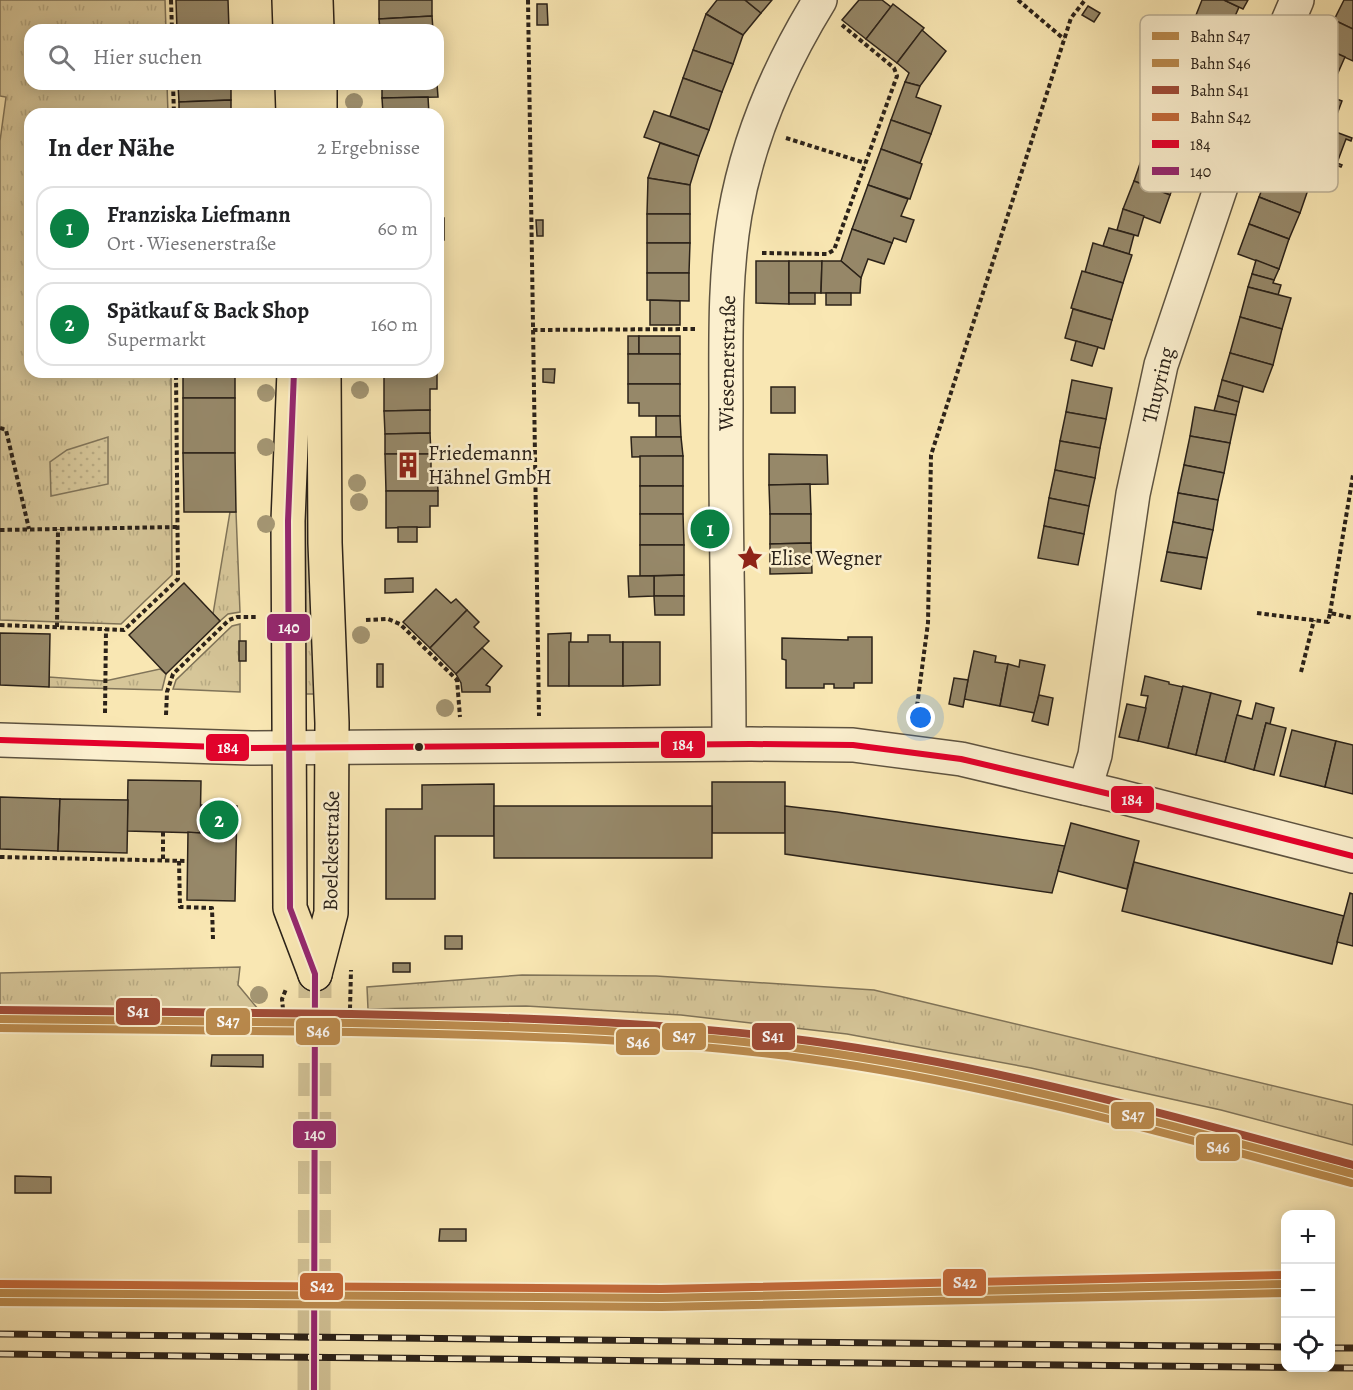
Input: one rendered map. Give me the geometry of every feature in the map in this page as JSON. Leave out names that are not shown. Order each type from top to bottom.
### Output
[{"type":"main road","points":[[289,0],[290,24]]},
{"type":"main road","points":[[316,0],[317,24]]},
{"type":"main road","points":[[292,90],[293,108]]},
{"type":"main road","points":[[320,90],[320,108]]},
{"type":"main road","name":"Boelckestraße","points":[[294,378],[288,521],[290,908],[315,974],[332,913],[332,747],[325,543],[324,378]]},
{"type":"street","name":"Thuyring","points":[[1291,15],[1297,0]]},
{"type":"street","name":"Wiesenerstraße","points":[[729,744],[725,492],[729,253],[737,203],[757,130],[785,66],[828,10]]},
{"type":"street","name":"Thuyring","points":[[1085,788],[1095,755],[1133,494],[1161,365],[1219,192]]},
{"type":"street","points":[[0,740],[288,748],[729,744],[853,746],[961,759],[1353,856]]},
{"type":"path","points":[[171,0],[172,24]]},
{"type":"path","points":[[528,0],[539,718]]},
{"type":"path","points":[[1018,0],[1064,39]]},
{"type":"path","points":[[914,724],[928,623],[931,455],[1071,18],[1085,0]]},
{"type":"path","points":[[754,253],[827,254],[834,250],[897,76],[894,68],[828,10]]},
{"type":"path","points":[[173,90],[174,108]]},
{"type":"path","points":[[779,136],[866,163]]},
{"type":"path","points":[[533,330],[700,329]]},
{"type":"path","points":[[0,625],[124,630],[178,579],[176,378]]},
{"type":"path","points":[[0,428],[6,430],[29,530]]},
{"type":"path","points":[[1257,613],[1328,622],[1353,475]]},
{"type":"path","points":[[0,530],[178,527]]},
{"type":"path","points":[[57,627],[58,530]]},
{"type":"path","points":[[1330,612],[1353,618]]},
{"type":"path","points":[[166,716],[167,692],[173,674],[229,620],[237,617],[258,616]]},
{"type":"path","points":[[366,620],[388,619],[400,624],[457,681],[460,717]]},
{"type":"path","points":[[1302,672],[1314,620]]},
{"type":"path","points":[[105,714],[106,629]]},
{"type":"path","points":[[163,832],[163,860]]},
{"type":"path","points":[[0,857],[188,861]]},
{"type":"path","points":[[179,861],[180,907],[212,908],[213,939]]},
{"type":"path","points":[[283,1009],[282,999],[286,990]]},
{"type":"green space","points":[[0,0],[165,0],[166,24],[24,24],[24,90],[167,90],[168,108],[24,108],[24,378],[171,378],[172,575],[121,624],[0,620],[0,141],[6,97],[0,96]]},
{"type":"green space","points":[[108,437],[108,484],[51,496],[50,462],[67,450]]},
{"type":"green space","points":[[305,493],[316,493],[317,694],[306,694]]},
{"type":"green space","points":[[230,512],[236,512],[240,612],[228,614],[220,621],[213,614]]},
{"type":"green space","points":[[240,624],[240,692],[173,689],[176,680],[232,626]]},
{"type":"green space","points":[[160,669],[166,674],[162,690],[49,687],[49,677],[105,681]]},
{"type":"green space","points":[[240,967],[238,985],[258,1009],[0,1006],[0,973]]},
{"type":"green space","points":[[522,975],[656,976],[874,990],[1353,1105],[1353,1145],[1221,1110],[1031,1068],[847,1034],[681,1015],[526,1006],[368,1009],[367,987]]},
{"type":"building","points":[[176,0],[228,0],[229,24],[177,24]]},
{"type":"building","points":[[379,0],[432,0],[432,16],[379,19]]},
{"type":"building","points":[[717,0],[745,0],[761,13],[743,35],[706,14]]},
{"type":"building","points":[[745,0],[772,0],[761,13]]},
{"type":"building","points":[[859,0],[882,0],[891,7],[866,39],[842,20]]},
{"type":"building","points":[[1202,0],[1224,0],[1239,7],[1236,15],[1196,15]]},
{"type":"building","points":[[1224,0],[1248,0],[1243,9]]},
{"type":"building","points":[[1344,0],[1353,0],[1353,29],[1338,22],[1336,15]]},
{"type":"building","points":[[537,4],[547,4],[548,25],[537,25]]},
{"type":"building","points":[[893,4],[924,28],[897,63],[866,39]]},
{"type":"building","points":[[1088,6],[1100,13],[1094,22],[1082,15]]},
{"type":"building","points":[[706,14],[743,35],[733,64],[693,50]]},
{"type":"building","points":[[432,16],[433,24],[379,24],[379,19]]},
{"type":"building","points":[[1338,22],[1353,29],[1353,61],[1338,54]]},
{"type":"building","points":[[922,30],[946,51],[920,86],[905,82],[909,73],[897,63]]},
{"type":"building","points":[[693,50],[733,64],[722,92],[683,78]]},
{"type":"building","points":[[1338,54],[1345,57],[1338,73]]},
{"type":"building","points":[[683,78],[722,92],[709,130],[670,116]]},
{"type":"building","points":[[905,82],[920,86],[916,97],[941,106],[931,134],[891,120]]},
{"type":"building","points":[[178,90],[231,90],[231,100],[179,102]]},
{"type":"building","points":[[382,90],[437,90],[438,97],[382,98]]},
{"type":"building","points":[[428,97],[429,108],[383,108],[382,98]]},
{"type":"building","points":[[231,100],[231,108],[179,108],[179,102]]},
{"type":"building","points":[[1338,100],[1342,101],[1338,112]]},
{"type":"building","points":[[654,111],[709,130],[699,156],[644,137]]},
{"type":"building","points":[[891,120],[931,134],[920,163],[881,149]]},
{"type":"building","points":[[1338,133],[1352,138],[1351,141],[1346,139],[1338,160]]},
{"type":"building","points":[[660,143],[699,156],[690,185],[648,178]]},
{"type":"building","points":[[881,149],[922,164],[910,199],[868,185]]},
{"type":"building","points":[[1140,164],[1140,183],[1134,181]]},
{"type":"building","points":[[648,178],[690,185],[690,214],[647,214]]},
{"type":"building","points":[[1134,181],[1140,183],[1140,192],[1162,192],[1170,195],[1160,223],[1123,209]]},
{"type":"building","points":[[868,185],[908,199],[901,216],[914,220],[906,242],[894,238],[892,243],[852,229]]},
{"type":"building","points":[[1261,192],[1307,192],[1300,213],[1259,197]]},
{"type":"building","points":[[1259,197],[1300,213],[1289,239],[1249,224]]},
{"type":"building","points":[[1123,209],[1144,216],[1138,236],[1117,230]]},
{"type":"building","points":[[647,214],[690,214],[690,243],[647,243]]},
{"type":"building","points":[[536,220],[543,220],[543,236],[537,236]]},
{"type":"building","points":[[1249,224],[1289,239],[1279,269],[1238,254]]},
{"type":"building","points":[[1109,228],[1134,235],[1129,254],[1103,246]]},
{"type":"building","points":[[852,229],[892,243],[884,264],[868,259],[861,278],[841,261]]},
{"type":"building","points":[[647,243],[690,243],[689,273],[647,273]]},
{"type":"building","points":[[1093,243],[1132,255],[1123,283],[1085,272]]},
{"type":"building","points":[[1256,260],[1279,269],[1274,280],[1252,274]]},
{"type":"building","points":[[756,261],[789,261],[789,304],[756,303]]},
{"type":"building","points":[[789,261],[822,261],[821,293],[789,293]]},
{"type":"building","points":[[822,261],[841,261],[861,278],[860,293],[821,293]]},
{"type":"building","points":[[1082,271],[1123,283],[1112,320],[1071,308]]},
{"type":"building","points":[[647,273],[689,273],[689,301],[647,300]]},
{"type":"building","points":[[1252,274],[1274,280],[1273,283],[1281,285],[1278,295],[1248,287]]},
{"type":"building","points":[[1248,287],[1291,298],[1282,329],[1240,317]]},
{"type":"building","points":[[789,293],[815,293],[815,304],[789,304]]},
{"type":"building","points":[[826,293],[851,293],[851,305],[826,305]]},
{"type":"building","points":[[650,300],[680,301],[680,325],[650,325]]},
{"type":"building","points":[[1073,309],[1112,320],[1104,349],[1065,338]]},
{"type":"building","points":[[1240,317],[1282,329],[1273,365],[1230,353]]},
{"type":"building","points":[[628,336],[639,336],[639,354],[628,354]]},
{"type":"building","points":[[639,336],[680,336],[680,354],[639,354]]},
{"type":"building","points":[[1076,341],[1098,347],[1092,366],[1071,360]]},
{"type":"building","points":[[1230,353],[1273,365],[1263,392],[1222,380]]},
{"type":"building","points":[[628,354],[680,354],[680,384],[628,384]]},
{"type":"building","points":[[543,369],[555,369],[554,383],[543,382]]},
{"type":"building","points":[[183,378],[235,378],[235,398],[183,398]]},
{"type":"building","points":[[384,378],[437,378],[437,389],[430,389],[430,410],[384,411]]},
{"type":"building","points":[[1072,380],[1112,388],[1106,419],[1066,412]]},
{"type":"building","points":[[1222,380],[1243,386],[1239,402],[1218,396]]},
{"type":"building","points":[[628,384],[680,384],[680,416],[639,416],[639,403],[628,403]]},
{"type":"building","points":[[771,387],[795,387],[795,413],[771,413]]},
{"type":"building","points":[[1218,396],[1239,402],[1236,415],[1214,411]]},
{"type":"building","points":[[183,398],[235,398],[235,453],[183,453]]},
{"type":"building","points":[[1195,407],[1236,415],[1230,443],[1190,436]]},
{"type":"building","points":[[430,410],[430,433],[385,434],[384,411]]},
{"type":"building","points":[[1066,412],[1106,419],[1100,448],[1060,441]]},
{"type":"building","points":[[656,416],[680,416],[681,437],[656,437]]},
{"type":"building","points":[[430,433],[431,454],[385,454],[385,434]]},
{"type":"building","points":[[1190,436],[1230,443],[1224,473],[1184,465]]},
{"type":"building","points":[[631,437],[681,437],[683,456],[632,457]]},
{"type":"building","points":[[1060,441],[1100,448],[1095,478],[1055,470]]},
{"type":"building","points":[[183,453],[235,453],[236,512],[184,512]]},
{"type":"building","name":"Friedemann Hähnel GmbH","points":[[385,454],[431,454],[431,476],[437,475],[438,491],[386,491]]},
{"type":"building","points":[[769,454],[827,455],[828,484],[769,485]]},
{"type":"building","points":[[640,456],[683,456],[683,486],[640,486]]},
{"type":"building","points":[[1184,465],[1224,473],[1218,500],[1178,493]]},
{"type":"building","points":[[1055,470],[1095,478],[1089,506],[1049,498]]},
{"type":"building","points":[[810,484],[811,514],[770,514],[769,485]]},
{"type":"building","points":[[640,486],[683,486],[683,514],[640,514]]},
{"type":"building","points":[[386,491],[438,491],[438,506],[430,506],[430,527],[386,528]]},
{"type":"building","points":[[1178,493],[1218,500],[1213,530],[1173,522]]},
{"type":"building","points":[[1049,498],[1089,506],[1084,534],[1044,526]]},
{"type":"building","points":[[640,514],[683,514],[684,545],[640,545]]},
{"type":"building","points":[[770,514],[811,514],[811,543],[770,544]]},
{"type":"building","points":[[1173,522],[1213,530],[1207,558],[1167,552]]},
{"type":"building","points":[[1044,526],[1084,534],[1078,565],[1038,558]]},
{"type":"building","points":[[398,527],[417,527],[417,542],[398,542]]},
{"type":"building","points":[[811,543],[812,573],[770,574],[770,544]]},
{"type":"building","points":[[640,545],[684,545],[684,575],[640,576]]},
{"type":"building","points":[[1167,552],[1207,558],[1201,589],[1161,581]]},
{"type":"building","points":[[684,575],[684,596],[654,596],[654,576]]},
{"type":"building","points":[[628,576],[654,576],[654,596],[629,597]]},
{"type":"building","points":[[413,578],[413,592],[385,593],[385,579]]},
{"type":"building","points":[[184,583],[220,621],[166,674],[129,635]]},
{"type":"building","points":[[436,589],[451,603],[456,599],[467,610],[430,648],[403,622]]},
{"type":"building","points":[[654,596],[684,596],[684,615],[655,615]]},
{"type":"building","points":[[467,610],[479,622],[474,627],[489,641],[456,674],[430,648]]},
{"type":"building","points":[[0,633],[50,634],[49,687],[0,685]]},
{"type":"building","points":[[571,633],[569,686],[548,686],[548,634]]},
{"type":"building","points":[[588,635],[610,635],[610,642],[623,642],[623,686],[569,686],[569,642],[588,642]]},
{"type":"building","points":[[848,637],[872,637],[872,683],[854,683],[854,688],[834,688],[834,684],[824,684],[824,688],[786,688],[786,660],[782,659],[782,638],[848,640]]},
{"type":"building","points":[[239,641],[246,641],[246,661],[239,661]]},
{"type":"building","points":[[623,642],[660,642],[660,685],[623,686]]},
{"type":"building","points":[[482,648],[502,666],[486,685],[490,687],[490,692],[462,692],[461,683],[456,674]]},
{"type":"building","points":[[974,651],[996,656],[995,662],[1008,664],[1000,706],[964,699]]},
{"type":"building","points":[[1020,660],[1045,665],[1035,713],[1000,706],[1008,664],[1019,667]]},
{"type":"building","points":[[377,664],[383,664],[383,687],[377,687]]},
{"type":"building","points":[[1145,676],[1183,687],[1168,748],[1138,741],[1148,696],[1141,695]]},
{"type":"building","points":[[954,678],[968,680],[963,707],[949,704]]},
{"type":"building","points":[[1183,686],[1211,693],[1196,755],[1168,748]]},
{"type":"building","points":[[1211,693],[1241,701],[1225,762],[1196,755]]},
{"type":"building","points":[[1039,695],[1053,698],[1048,725],[1032,721]]},
{"type":"building","points":[[1256,703],[1274,708],[1270,724],[1266,723],[1254,770],[1225,762],[1237,715],[1252,719]]},
{"type":"building","points":[[1127,704],[1146,708],[1138,741],[1119,737]]},
{"type":"building","points":[[1266,723],[1286,728],[1274,775],[1254,770]]},
{"type":"building","points":[[1292,730],[1336,741],[1325,787],[1280,776]]},
{"type":"building","points":[[1336,741],[1353,745],[1353,794],[1325,787]]},
{"type":"building","points":[[128,780],[201,781],[200,833],[127,831]]},
{"type":"building","points":[[712,782],[785,782],[785,833],[712,833]]},
{"type":"building","points":[[494,784],[494,836],[435,836],[435,899],[386,899],[386,809],[422,809],[422,785]]},
{"type":"building","points":[[0,797],[60,799],[58,851],[0,849]]},
{"type":"building","points":[[60,799],[128,800],[127,853],[58,851]]},
{"type":"building","points":[[201,805],[237,806],[235,901],[187,900],[188,832],[200,833]]},
{"type":"building","points":[[494,806],[712,806],[712,858],[494,858]]},
{"type":"building","points":[[785,806],[1065,846],[1052,893],[785,854]]},
{"type":"building","points":[[1071,823],[1139,841],[1127,889],[1058,871]]},
{"type":"building","points":[[1134,862],[1344,916],[1332,964],[1122,911]]},
{"type":"building","points":[[1350,893],[1353,894],[1353,946],[1337,942]]},
{"type":"building","points":[[445,936],[462,936],[462,949],[445,949]]},
{"type":"building","points":[[393,963],[410,963],[410,972],[393,972]]},
{"type":"building","points":[[212,1055],[263,1055],[263,1067],[211,1066]]},
{"type":"building","points":[[15,1176],[51,1177],[51,1193],[15,1193]]},
{"type":"building","points":[[440,1229],[466,1229],[466,1241],[439,1241]]},
{"type":"tunnel","points":[[314,1390],[315,974]]},
{"type":"railway","points":[[0,1334],[1281,1347]]},
{"type":"railway","points":[[1335,1348],[1353,1348]]},
{"type":"railway","points":[[0,1354],[1353,1368]]},
{"type":"rail line","name":"S41","points":[[0,1010],[466,1017],[638,1024],[753,1034],[879,1051],[1016,1078],[1353,1165]]},
{"type":"rail line","name":"S47","points":[[0,1019],[523,1027],[696,1037],[753,1043],[948,1073],[1084,1103],[1353,1174]]},
{"type":"rail line","name":"S46","points":[[0,1028],[522,1036],[695,1046],[752,1052],[946,1082],[1082,1112],[1351,1183]]},
{"type":"rail line","name":"S42","points":[[0,1284],[661,1289],[1281,1275]]},
{"type":"rail line","name":"S47","points":[[0,1293],[662,1298],[1281,1284]]},
{"type":"rail line","name":"S46","points":[[0,1302],[662,1307],[1281,1293]]},
{"type":"transit line","name":"140","points":[[294,378],[288,521],[290,908],[315,974],[314,1390]]},
{"type":"transit line","name":"184","points":[[0,740],[251,748],[853,745],[961,759],[1114,795],[1353,856]]},
{"type":"place","name":"Friedemann Hähnel GmbH","points":[[408,465]]},
{"type":"place","name":"Franziska Liefmann","points":[[710,529]]},
{"type":"place","name":"Elise Wegner","points":[[750,558]]},
{"type":"place","name":"Spätkauf & Back Shop","points":[[219,820]]}]
